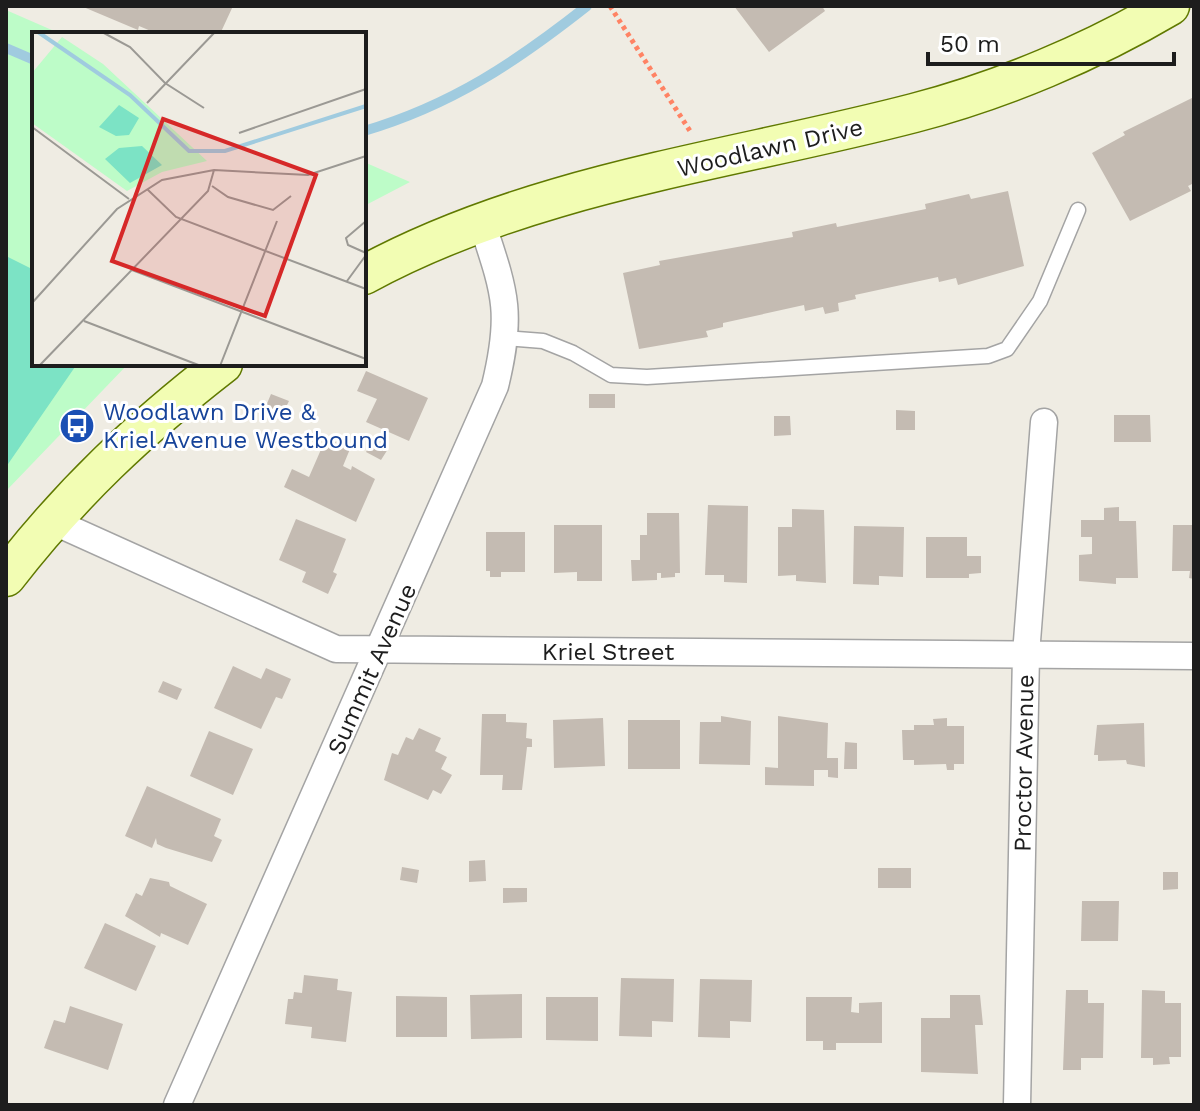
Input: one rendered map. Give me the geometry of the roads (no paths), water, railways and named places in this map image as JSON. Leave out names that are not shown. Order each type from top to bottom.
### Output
[{"type":"main road","name":"Woodlawn Drive","points":[[366,274],[482,223],[571,194],[917,113],[1000,85],[1085,49],[1170,6]]},
{"type":"main road","points":[[6,577],[50,520],[145,425],[220,366]]},
{"type":"street","name":"Summit Avenue","points":[[177,1105],[381,650],[495,386],[506,338],[505,293],[482,223]]},
{"type":"street","name":"Proctor Avenue","points":[[1017,1105],[1026,654],[1044,422]]},
{"type":"street","name":"Kriel Street","points":[[50,520],[336,649],[1194,656]]},
{"type":"lane","points":[[506,338],[543,341],[573,353],[611,375],[647,377],[988,356],[1007,349],[1040,301],[1078,210]]},
{"type":"waterway","points":[[366,130],[426,108],[482,80],[535,46],[587,6]]},
{"type":"waterway","points":[[6,48],[32,59]]},
{"type":"place","name":"Woodlawn Drive & Kriel Avenue Westbound","points":[[77,426]]}]
